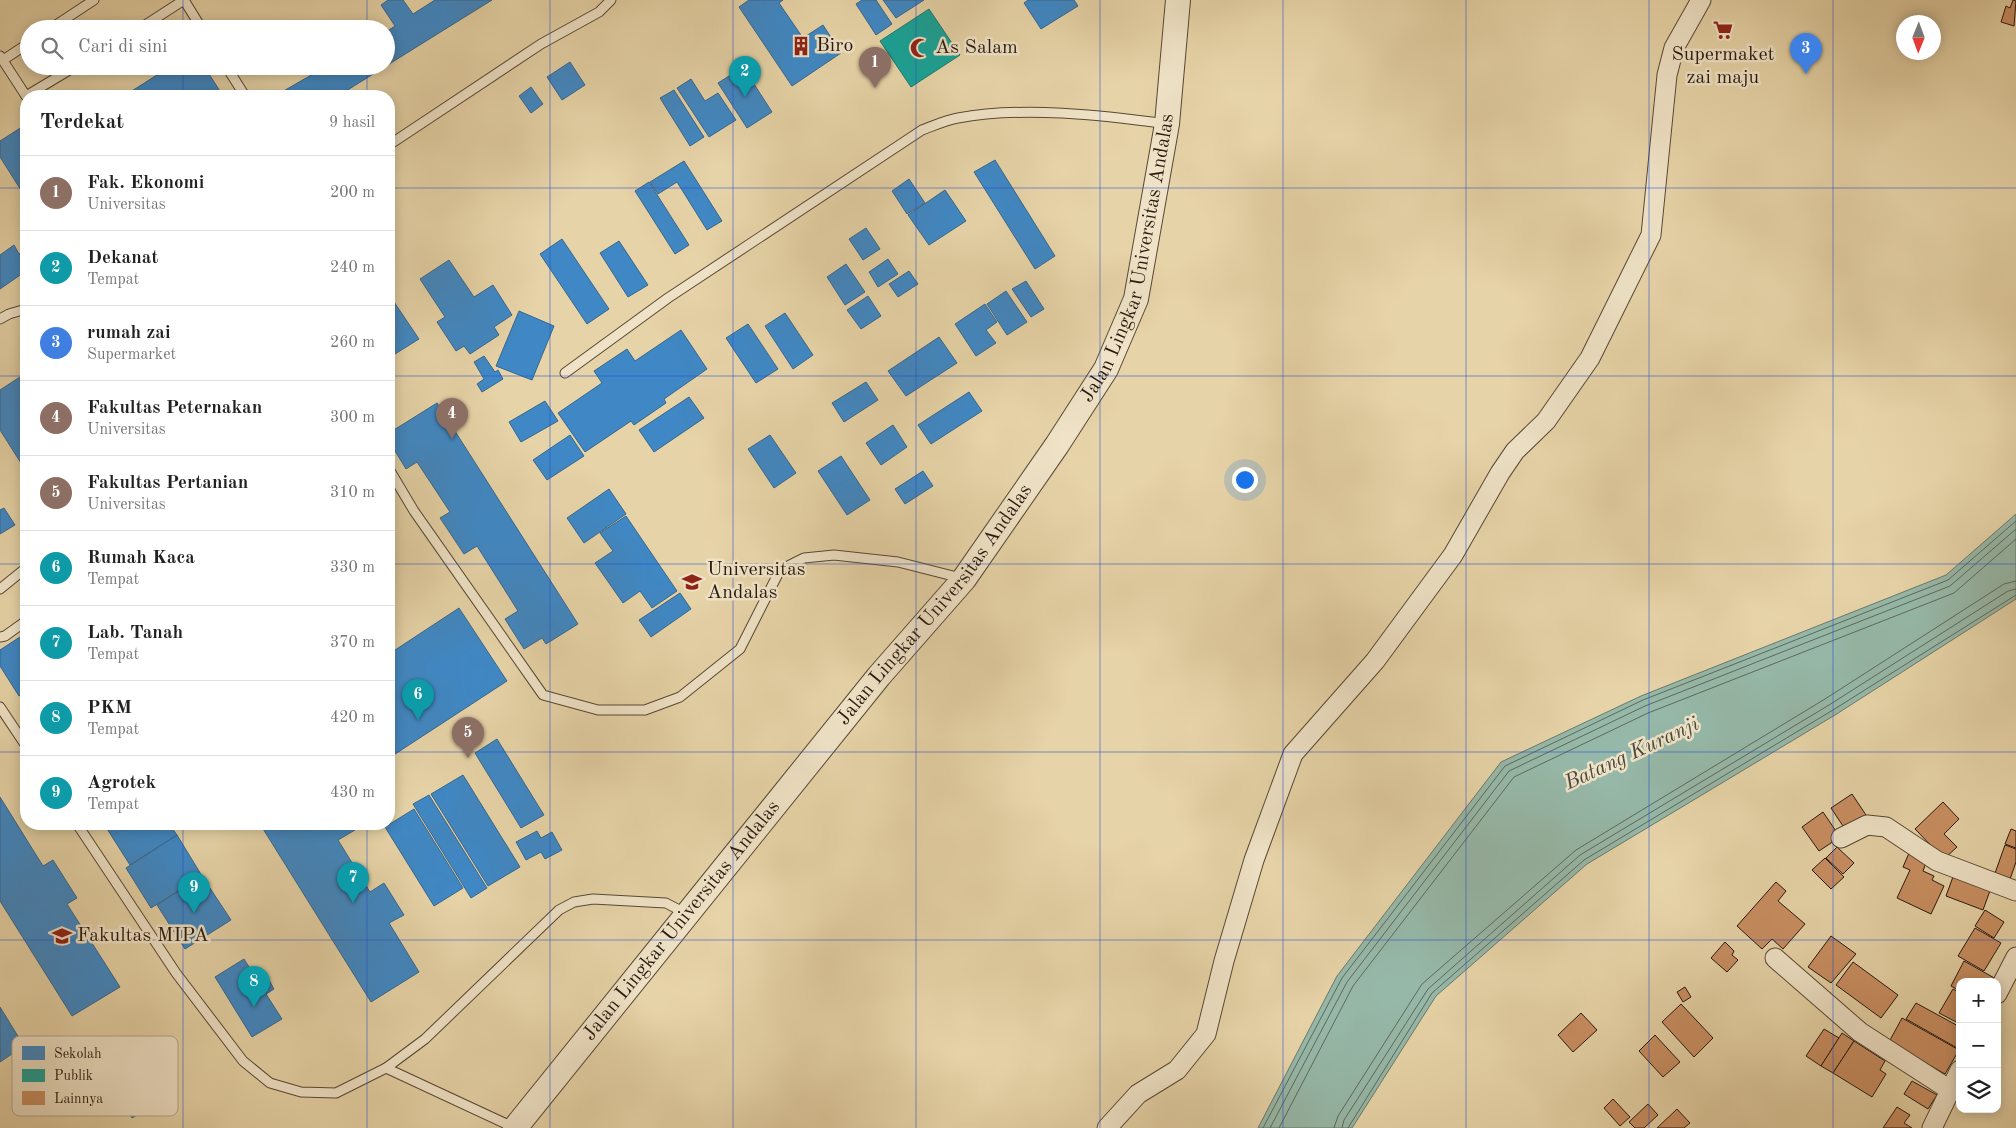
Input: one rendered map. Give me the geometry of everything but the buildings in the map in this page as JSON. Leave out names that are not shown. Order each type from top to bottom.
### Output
[{"type":"street","name":"Jalan Lingkar Universitas Andalas","points":[[516,1128],[879,676],[964,579],[1058,445],[1106,369],[1136,299],[1167,124],[1178,0]]},
{"type":"street","points":[[1107,1128],[1138,1094],[1177,1070],[1206,1034],[1224,961],[1254,860],[1293,754],[1386,646],[1453,555],[1510,458],[1546,421],[1590,358],[1651,235],[1667,75],[1674,48],[1701,0]]},
{"type":"street","points":[[1841,838],[1867,826],[1886,827],[1937,861],[2016,891]]},
{"type":"street","points":[[2001,986],[2016,957]]},
{"type":"street","points":[[1775,958],[1860,1032],[1950,1090]]},
{"type":"street","points":[[1932,1128],[1956,1078]]},
{"type":"lane","points":[[64,20],[94,0]]},
{"type":"lane","points":[[153,20],[184,0],[196,20]]},
{"type":"lane","points":[[395,141],[541,44],[599,12],[611,0]]},
{"type":"lane","points":[[20,48],[1,58],[22,90]]},
{"type":"lane","points":[[36,90],[61,75]]},
{"type":"lane","points":[[232,75],[241,90]]},
{"type":"lane","points":[[565,373],[668,298],[922,130],[956,118],[1009,112],[1121,117],[1167,124]]},
{"type":"lane","points":[[0,319],[20,311]]},
{"type":"lane","points":[[395,479],[414,511],[544,695],[598,710],[645,710],[680,697],[740,649],[780,570],[804,558],[834,555],[898,562],[964,579]]},
{"type":"lane","points":[[0,589],[20,573]]},
{"type":"lane","points":[[0,637],[5,636],[20,625]]},
{"type":"lane","points":[[0,707],[20,737]]},
{"type":"lane","points":[[82,830],[176,973],[243,1061],[270,1083],[301,1092],[336,1093],[386,1068],[425,1039],[559,910],[574,902],[593,899],[666,903],[688,914]]},
{"type":"lane","points":[[386,1068],[516,1128]]},
{"type":"water","name":"Batang Kuranji","points":[[2016,514],[2016,599],[1835,715],[1587,864],[1436,996],[1352,1128],[1258,1128],[1337,976],[1501,762],[1641,696],[1946,575]]},
{"type":"place","name":"Supermaket zai maju","points":[[1723,30]]},
{"type":"place","name":"Biro","points":[[801,46]]},
{"type":"place","name":"As Salam","points":[[920,48]]},
{"type":"place","name":"rumah zai","points":[[1806,74]]},
{"type":"place","name":"Fak. Ekonomi","points":[[875,88]]},
{"type":"place","name":"Dekanat","points":[[745,97]]},
{"type":"place","name":"Fakultas Peternakan","points":[[452,439]]},
{"type":"place","name":"Universitas Andalas","points":[[692,582]]},
{"type":"place","name":"Rumah Kaca","points":[[418,720]]},
{"type":"place","name":"Fakultas Pertanian","points":[[468,758]]},
{"type":"place","name":"Lab. Tanah","points":[[353,903]]},
{"type":"place","name":"Agrotek","points":[[194,913]]},
{"type":"place","name":"Fakultas MIPA","points":[[62,936]]},
{"type":"place","name":"PKM","points":[[254,1007]]}]
